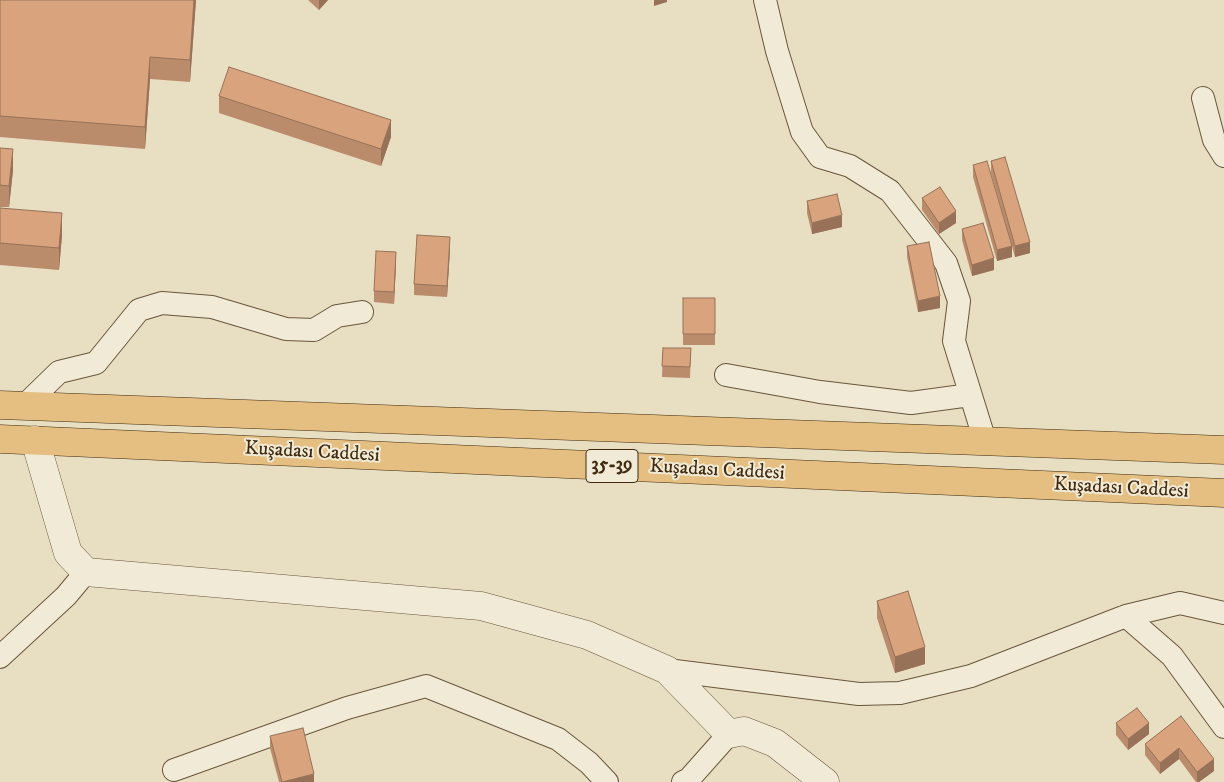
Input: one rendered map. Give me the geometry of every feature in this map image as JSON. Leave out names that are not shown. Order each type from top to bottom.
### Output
[{"type":"main road","name":"Kuşadası Caddesi","points":[[12,405],[1224,450]]},
{"type":"main road","name":"Kuşadası Caddesi","points":[[0,438],[1224,493]]},
{"type":"street","points":[[765,0],[777,51],[802,132],[820,158],[850,166],[890,191],[946,263],[959,301],[954,341],[985,441]]},
{"type":"street","points":[[1203,98],[1214,140],[1224,156]]},
{"type":"street","points":[[12,405],[60,372],[96,362],[139,310],[162,303],[212,307],[286,329],[314,330],[337,316],[362,312]]},
{"type":"street","points":[[726,375],[820,392],[911,403],[970,395]]},
{"type":"street","points":[[34,440],[68,553],[86,572],[481,606],[587,635],[667,670],[859,694],[900,693],[971,676],[1126,616],[1180,603],[1224,613]]},
{"type":"street","points":[[0,657],[66,596],[86,572]]},
{"type":"street","points":[[1126,616],[1172,656],[1224,727]]},
{"type":"street","points":[[667,670],[729,734]]},
{"type":"street","points":[[174,770],[347,708],[426,686],[558,738],[589,763],[608,782]]},
{"type":"street","points":[[683,782],[689,779],[729,734],[744,731],[775,743],[825,782]]},
{"type":"building","points":[[0,0],[194,0],[190,60],[150,57],[145,127],[0,116]]},
{"type":"building","points":[[229,67],[391,120],[381,149],[219,96]]},
{"type":"building","points":[[0,148],[13,149],[9,186],[0,185]]},
{"type":"building","points":[[1005,157],[1030,242],[1015,246],[991,161]]},
{"type":"building","points":[[987,161],[1012,246],[997,250],[973,165]]},
{"type":"building","points":[[940,187],[956,211],[939,223],[922,198]]},
{"type":"building","points":[[837,194],[842,215],[812,223],[807,201]]},
{"type":"building","points":[[0,208],[62,213],[59,248],[0,243]]},
{"type":"building","points":[[983,223],[994,258],[972,265],[962,229]]},
{"type":"building","points":[[417,235],[450,237],[447,286],[414,284]]},
{"type":"building","points":[[929,242],[940,296],[918,301],[907,246]]},
{"type":"building","points":[[376,251],[396,252],[394,292],[374,291]]},
{"type":"building","points":[[683,298],[715,298],[715,334],[683,334]]},
{"type":"building","points":[[663,348],[691,348],[690,367],[662,366]]},
{"type":"building","points":[[908,591],[925,647],[895,657],[877,601]]},
{"type":"building","points":[[1137,708],[1149,723],[1128,739],[1116,723]]},
{"type":"building","points":[[1181,716],[1214,759],[1197,772],[1179,748],[1160,763],[1145,744]]},
{"type":"building","points":[[303,728],[314,774],[282,782],[270,736]]}]
